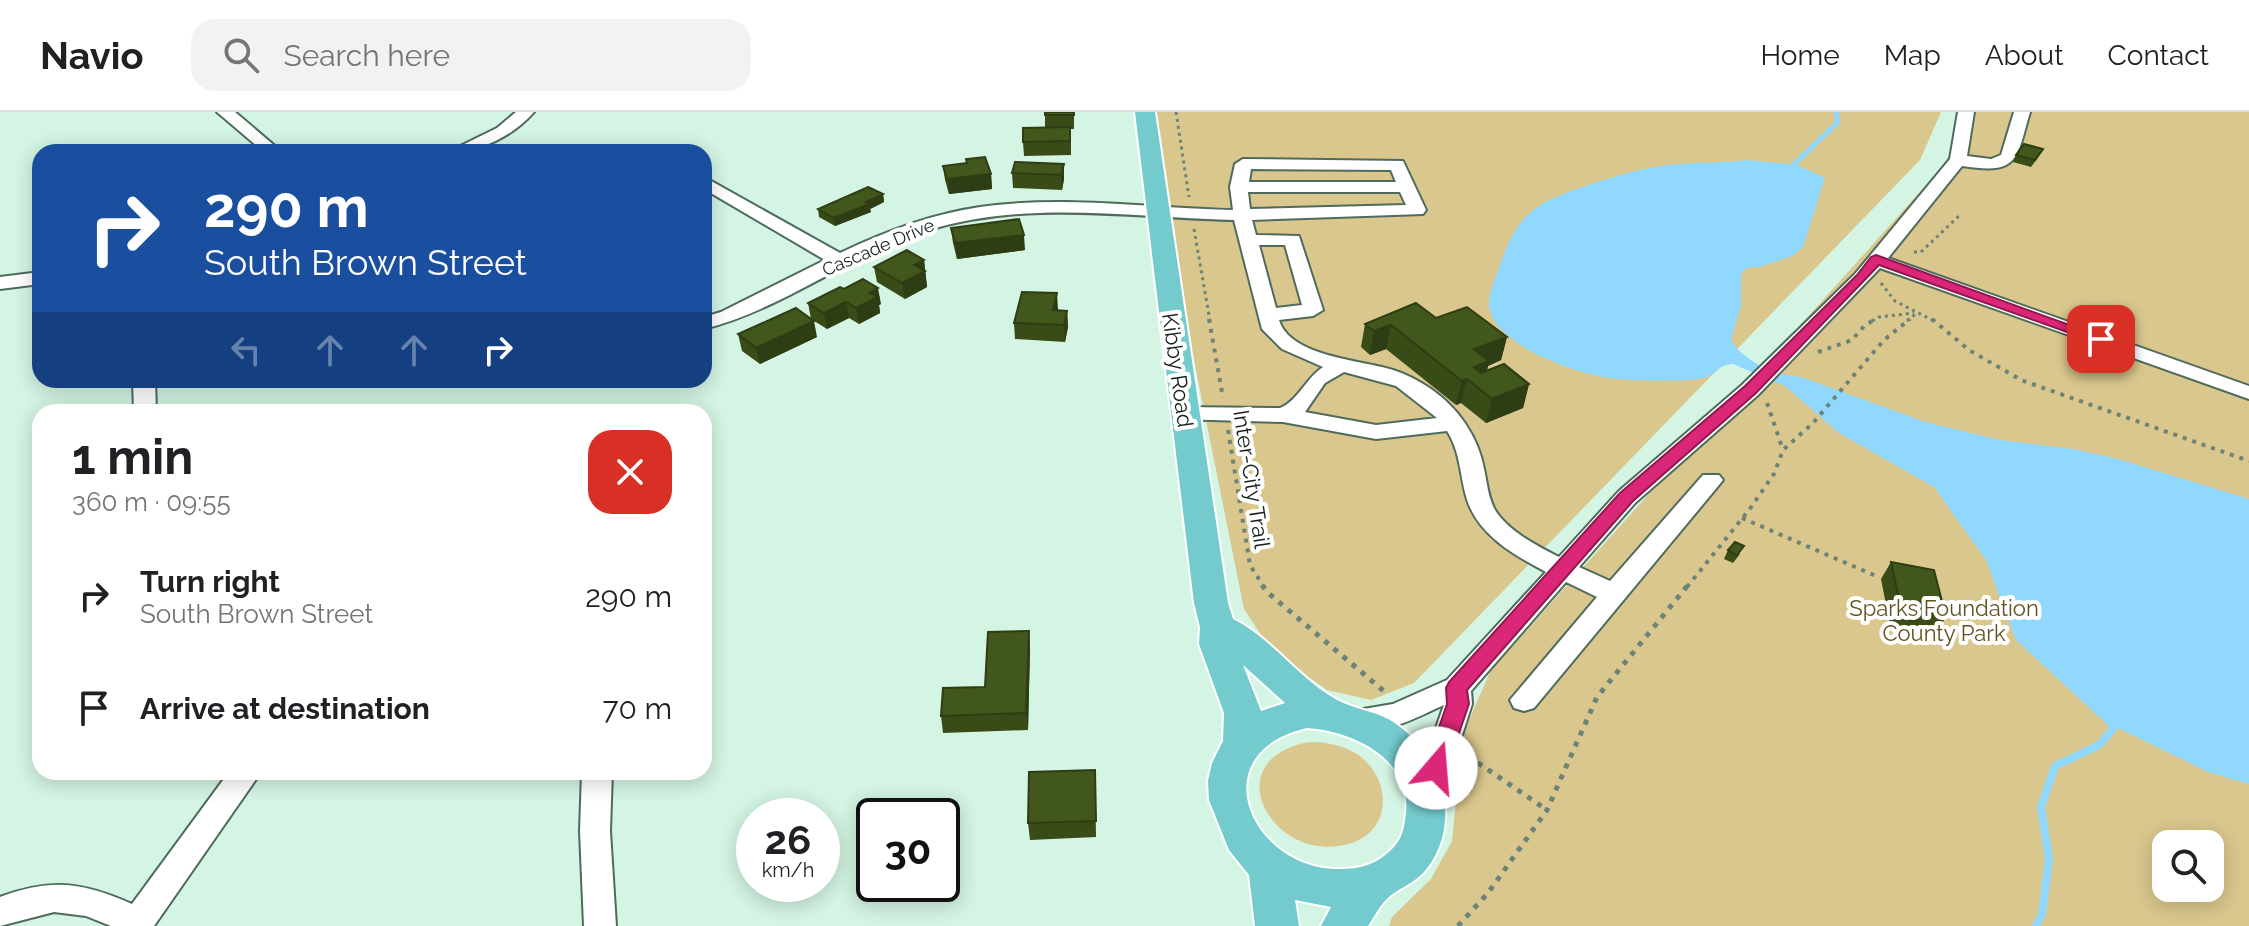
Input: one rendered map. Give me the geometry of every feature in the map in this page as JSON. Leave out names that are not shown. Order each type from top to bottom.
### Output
[{"type":"main road","name":"Kibby Road","points":[[1145,112],[1184,414],[1211,603],[1218,627],[1217,644],[1243,713],[1242,744]]},
{"type":"main road","points":[[1218,627],[1236,636],[1285,684],[1395,744],[1422,779],[1428,818],[1423,839],[1414,856],[1396,871],[1374,883],[1322,886],[1295,881],[1269,867],[1234,822],[1226,792],[1229,766],[1242,744],[1255,731],[1277,720],[1342,716]]},
{"type":"main road","points":[[1269,867],[1277,926]]},
{"type":"main road","points":[[1343,926],[1374,883]]},
{"type":"street","points":[[225,112],[264,144]]},
{"type":"street","points":[[474,144],[503,131],[526,112]]},
{"type":"street","points":[[1342,716],[1383,719],[1409,711],[1457,688],[1627,497],[1759,391],[1786,353],[1876,260],[1958,160],[1966,112]]},
{"type":"street","points":[[1958,160],[1986,164],[2004,162],[2008,158],[2021,114],[2003,112]]},
{"type":"street","name":"Cascade Drive","points":[[712,321],[934,222],[980,212],[1030,208],[1242,215],[1417,210],[1397,165],[1243,164],[1239,187],[1242,215]]},
{"type":"street","points":[[712,187],[841,261]]},
{"type":"street","points":[[1242,215],[1272,329],[1283,342],[1308,357],[1337,367],[1400,378],[1447,413],[1469,452],[1476,492],[1488,518],[1521,545],[1614,594]]},
{"type":"street","points":[[1248,240],[1293,240],[1313,310],[1268,315]]},
{"type":"street","points":[[1876,260],[2249,393]]},
{"type":"street","points":[[0,283],[32,279]]},
{"type":"street","points":[[1283,415],[1295,410],[1318,379],[1337,367]]},
{"type":"street","points":[[1184,414],[1283,415],[1376,432],[1453,423]]},
{"type":"street","points":[[1524,700],[1711,480]]},
{"type":"street","points":[[1427,797],[1458,704],[1457,688]]},
{"type":"street","points":[[0,912],[28,900],[65,897],[101,903],[138,924],[240,780]]},
{"type":"street","points":[[597,780],[595,831],[600,926]]},
{"type":"path","name":"Inter-City Trail","points":[[1176,112],[1250,565],[1267,592],[1409,711]]},
{"type":"path","points":[[1905,253],[1921,252],[1961,214]]},
{"type":"path","points":[[1882,284],[1895,301],[1932,319],[1990,365],[2021,380],[2249,461]]},
{"type":"path","points":[[1813,355],[1852,340],[1865,325],[1879,317],[1917,313]]},
{"type":"path","points":[[1458,926],[1488,893],[1547,810],[1597,697],[1742,518],[1774,474],[1783,450],[1813,423],[1884,340],[1917,313]]},
{"type":"path","points":[[1759,391],[1783,450]]},
{"type":"path","points":[[1742,518],[1876,576]]},
{"type":"path","points":[[1445,740],[1547,810]]},
{"type":"green space","points":[[1144,112],[1941,112],[1920,160],[1414,683],[1371,700],[1327,690],[1294,667],[1263,638],[1244,609]]},
{"type":"green space","name":"Sparks Foundation County Park","points":[[1970,112],[2249,112],[2249,926],[1389,926],[1392,917],[1431,879],[1452,841],[1456,801],[1448,767],[1491,670],[1944,165]]},
{"type":"green space","points":[[1310,742],[1334,745],[1357,754],[1377,776],[1383,803],[1374,828],[1363,838],[1348,844],[1320,846],[1296,839],[1277,825],[1264,807],[1260,787],[1265,768],[1281,752]]},
{"type":"water","points":[[1747,160],[1797,165],[1825,178],[1803,247],[1792,256],[1747,268],[1741,274],[1741,305],[1731,340],[1752,361],[1925,422],[2000,440],[2073,449],[2118,459],[2249,499],[2249,784],[2208,772],[2116,727],[2111,728],[2016,640],[1986,560],[1934,487],[1839,433],[1785,386],[1733,364],[1725,365],[1707,377],[1687,380],[1630,380],[1577,371],[1520,345],[1494,320],[1489,306],[1490,296],[1506,249],[1523,221],[1541,205],[1585,186],[1644,169]]},
{"type":"building","points":[[1045,112],[1074,112],[1074,115],[1045,115]]},
{"type":"building","points":[[1070,127],[1070,141],[1023,142],[1023,128]]},
{"type":"building","points":[[2024,144],[2043,149],[2035,160],[2016,155]]},
{"type":"building","points":[[985,157],[991,174],[947,179],[943,166]]},
{"type":"building","points":[[1015,162],[1064,164],[1061,175],[1012,173]]},
{"type":"building","points":[[868,187],[883,194],[866,202],[869,204],[834,218],[818,209]]},
{"type":"building","points":[[1019,219],[1024,235],[955,243],[951,228]]},
{"type":"building","points":[[907,250],[924,260],[914,265],[925,271],[902,283],[874,267]]},
{"type":"building","points":[[863,279],[878,288],[870,293],[878,297],[856,308],[846,302],[824,313],[808,303],[840,287],[844,289]]},
{"type":"building","points":[[1022,292],[1057,293],[1053,310],[1067,311],[1064,325],[1014,323]]},
{"type":"building","points":[[1416,303],[1436,318],[1467,307],[1507,337],[1474,349],[1489,361],[1474,367],[1481,373],[1504,364],[1529,384],[1492,399],[1467,379],[1462,381],[1391,325],[1374,331],[1365,324]]},
{"type":"building","points":[[796,308],[814,321],[756,348],[738,334]]},
{"type":"building","points":[[1735,542],[1744,546],[1737,555],[1728,550]]},
{"type":"building","points":[[1891,562],[1934,570],[1946,617],[1901,608]]},
{"type":"building","points":[[1029,631],[1026,713],[941,716],[943,688],[985,687],[988,632]]},
{"type":"building","points":[[1095,770],[1096,821],[1028,823],[1029,772]]},
{"type":"waterway","points":[[1789,169],[1838,122],[1836,112]]},
{"type":"waterway","points":[[2036,926],[2042,914],[2049,859],[2041,807],[2055,766],[2099,745],[2119,722]]},
{"type":"route","points":[[1436,768],[1458,704],[1457,688],[1627,497],[1750,390],[1862,278],[1876,260],[2101,339]]}]
